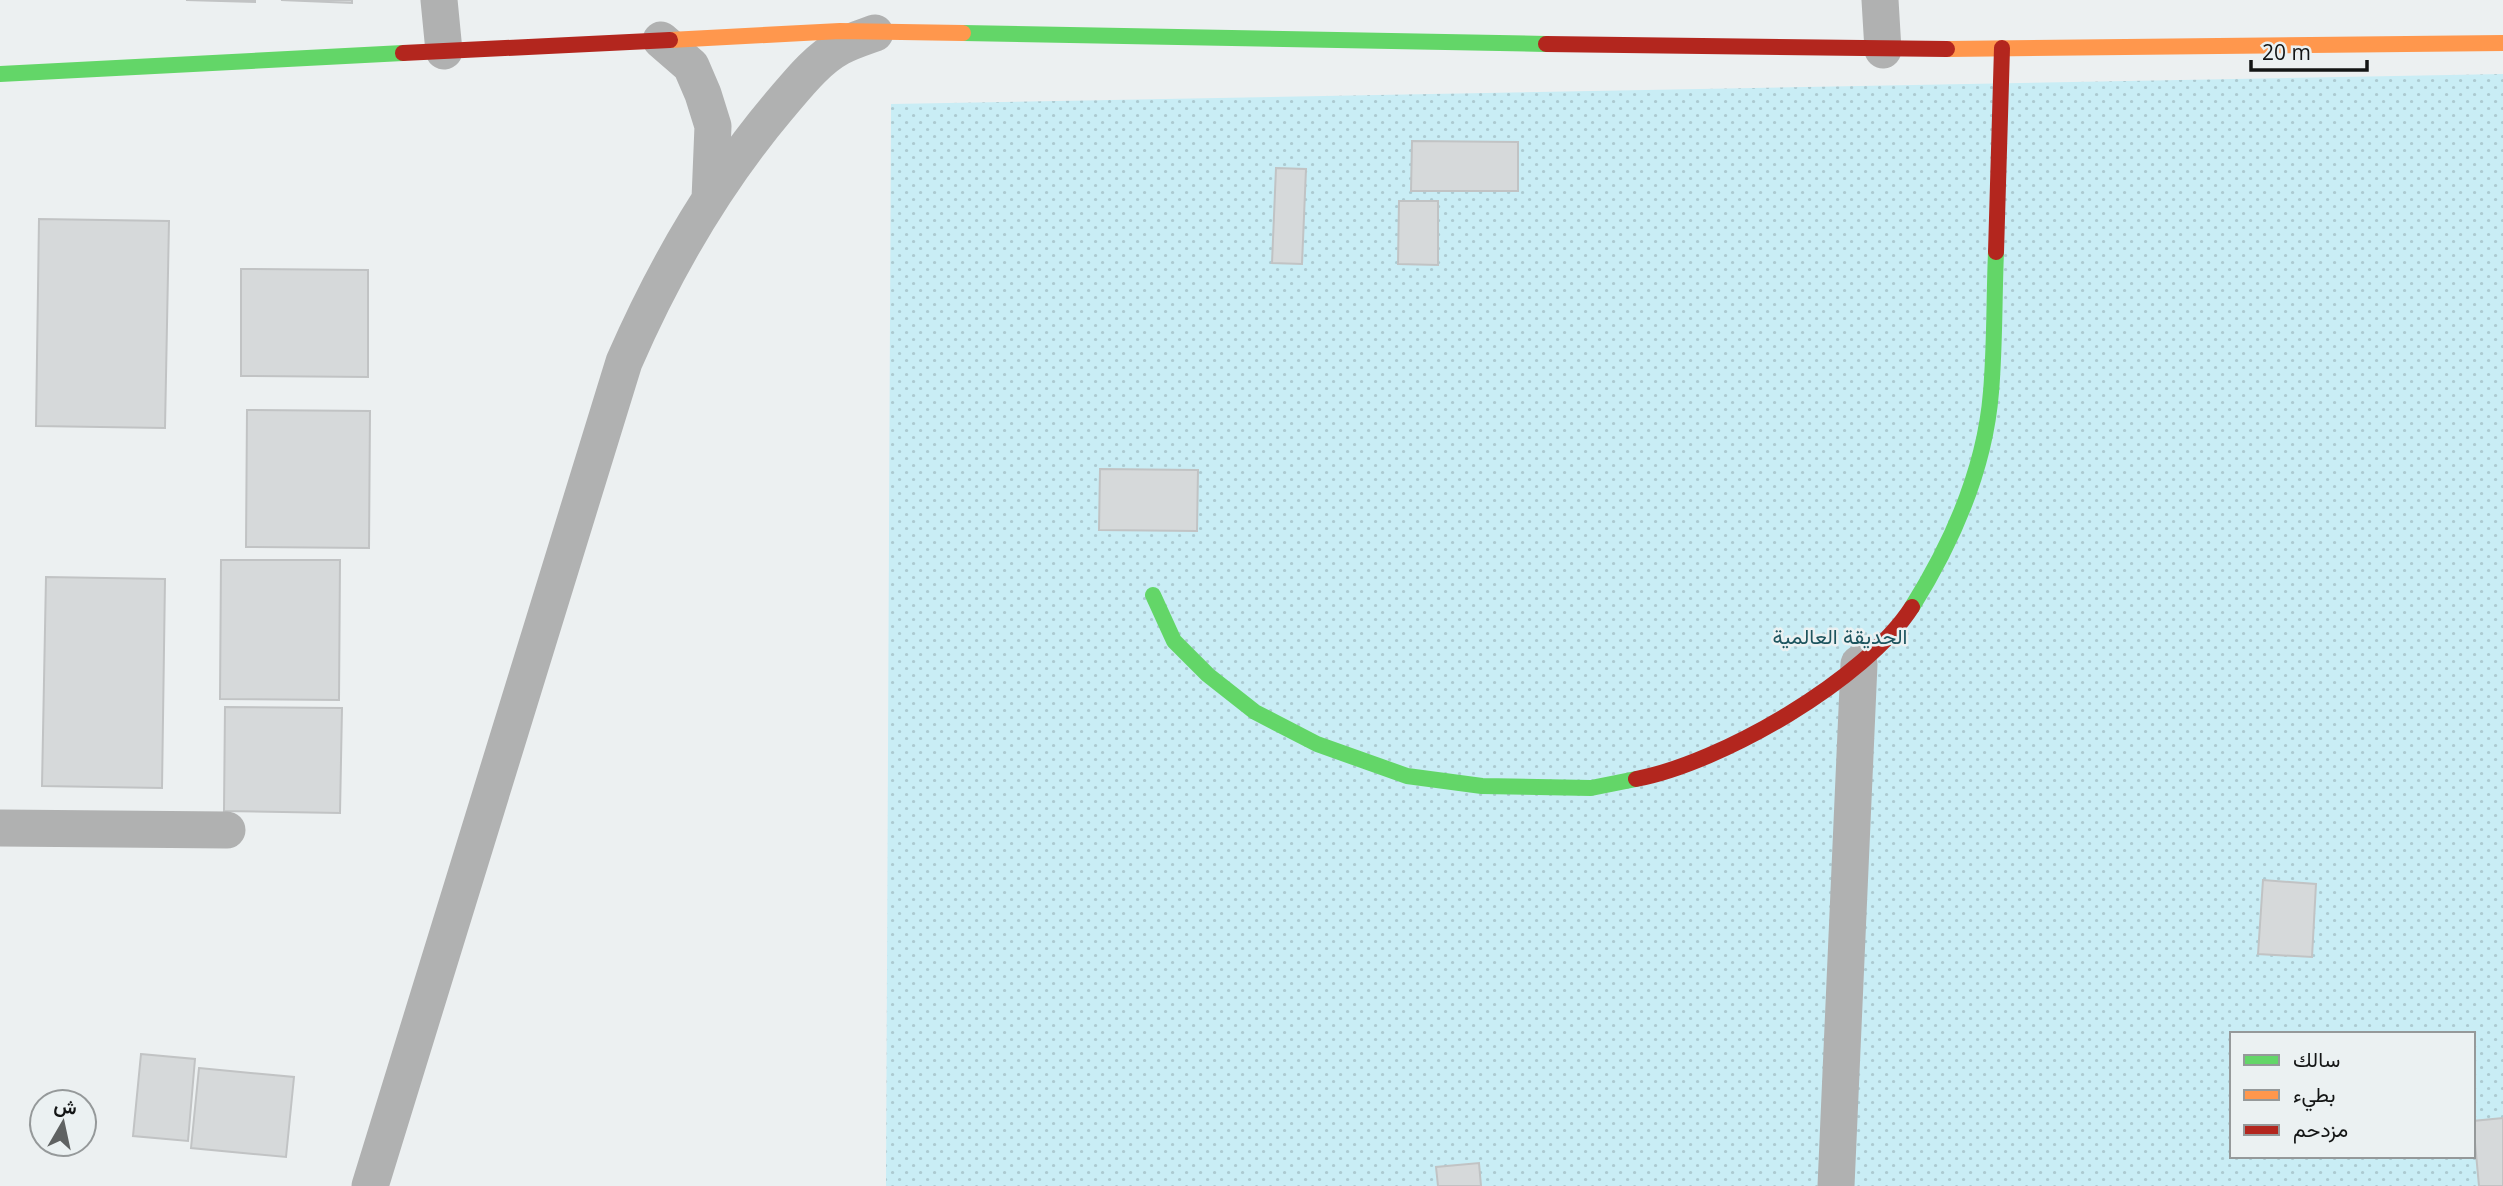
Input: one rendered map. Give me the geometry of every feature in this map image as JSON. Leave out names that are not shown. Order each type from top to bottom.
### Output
[{"type":"street","points":[[439,0],[444,51]]},
{"type":"street","points":[[1880,0],[1883,50]]},
{"type":"street","points":[[0,74],[829,32],[1883,50],[2503,43]]},
{"type":"street","points":[[370,1186],[624,362],[653,298],[710,199],[765,123],[806,74],[840,47],[875,33]]},
{"type":"street","points":[[661,40],[691,66],[713,126],[710,199]]},
{"type":"street","points":[[1153,595],[1174,641],[1208,675],[1255,712],[1317,744],[1407,776],[1482,786],[1591,788],[1648,777],[1712,755],[1808,703],[1859,664],[1902,622],[1930,578],[1955,526],[1980,456],[1991,393],[2002,48]]},
{"type":"street","points":[[1836,1186],[1859,664]]},
{"type":"street","points":[[0,828],[227,830]]},
{"type":"green space","name":"الحديقة العالمية","points":[[2503,74],[2503,1186],[886,1186],[891,104]]},
{"type":"building","points":[[186,0],[255,0],[255,2]]},
{"type":"building","points":[[281,0],[352,0],[352,3]]},
{"type":"building","points":[[1412,141],[1518,142],[1518,191],[1411,191]]},
{"type":"building","points":[[1276,168],[1306,169],[1302,264],[1272,263]]},
{"type":"building","points":[[1399,201],[1438,201],[1438,265],[1398,264]]},
{"type":"building","points":[[39,219],[169,221],[165,428],[36,426]]},
{"type":"building","points":[[241,269],[368,270],[368,377],[241,376]]},
{"type":"building","points":[[247,410],[370,411],[369,548],[246,547]]},
{"type":"building","points":[[1100,469],[1198,470],[1197,531],[1099,530]]},
{"type":"building","points":[[221,560],[340,560],[339,700],[220,699]]},
{"type":"building","points":[[46,577],[165,579],[162,788],[42,786]]},
{"type":"building","points":[[225,707],[342,708],[340,813],[224,811]]},
{"type":"building","points":[[2263,880],[2316,884],[2312,957],[2258,954]]},
{"type":"building","points":[[141,1054],[195,1059],[188,1141],[133,1136]]},
{"type":"building","points":[[199,1068],[294,1077],[286,1157],[191,1148]]},
{"type":"building","points":[[2503,1118],[2503,1186],[2479,1186],[2475,1121]]},
{"type":"building","points":[[1479,1163],[1481,1186],[1438,1186],[1436,1167]]},
{"type":"traffic: fast","points":[[963,33],[1546,44]]},
{"type":"traffic: fast","points":[[0,74],[403,53]]},
{"type":"traffic: fast","points":[[1912,607],[1953,531],[1982,449],[1991,392],[1996,252]]},
{"type":"traffic: fast","points":[[1153,595],[1174,641],[1208,675],[1255,712],[1317,744],[1407,776],[1482,786],[1591,788],[1636,779]]},
{"type":"traffic: slow","points":[[670,40],[840,31],[963,33]]},
{"type":"traffic: slow","points":[[1947,49],[2503,43]]},
{"type":"traffic: jam","points":[[403,53],[670,40]]},
{"type":"traffic: jam","points":[[1546,44],[1947,49]]},
{"type":"traffic: jam","points":[[1996,252],[2002,48]]},
{"type":"traffic: jam","points":[[1636,779],[1708,756],[1788,714],[1861,662],[1890,635],[1912,607]]}]
